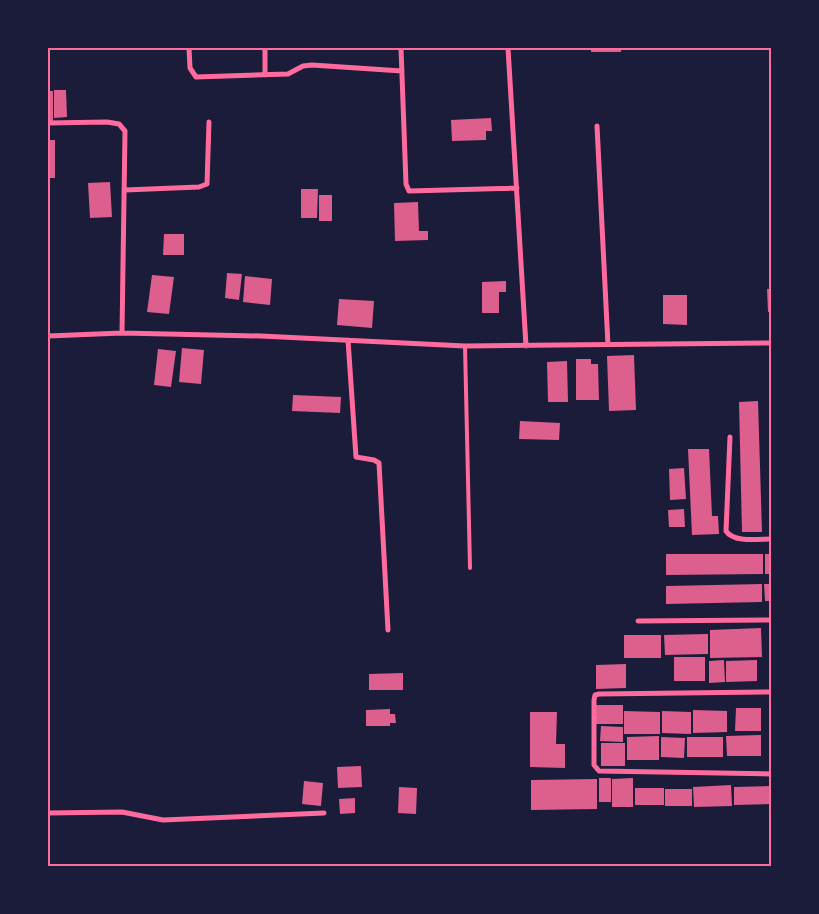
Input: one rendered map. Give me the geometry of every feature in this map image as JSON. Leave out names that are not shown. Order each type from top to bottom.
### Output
[{"type":"street","points":[[189,48],[190,68],[196,76],[288,74],[302,66],[312,65],[402,71]]},
{"type":"street","points":[[265,48],[265,74]]},
{"type":"street","points":[[400,48],[406,184],[409,191],[517,188]]},
{"type":"street","points":[[508,48],[526,346]]},
{"type":"street","points":[[48,123],[106,122],[119,124],[125,131],[122,333]]},
{"type":"street","points":[[125,190],[199,187],[207,184],[209,122]]},
{"type":"street","points":[[597,126],[608,345]]},
{"type":"street","points":[[48,336],[122,333],[348,340],[465,346],[772,343]]},
{"type":"street","points":[[348,340],[356,457],[374,460],[379,463],[388,630]]},
{"type":"street","points":[[730,437],[726,531],[729,536],[735,538],[772,539]]},
{"type":"street","points":[[638,621],[772,620]]},
{"type":"street","points":[[772,692],[599,694],[595,695],[594,700],[594,765],[599,771],[772,774]]},
{"type":"street","points":[[48,813],[122,812],[163,820],[324,813]]},
{"type":"lane","points":[[465,346],[470,568]]},
{"type":"building","points":[[591,48],[621,48],[621,52],[591,52]]},
{"type":"building","points":[[54,90],[66,90],[67,117],[54,118]]},
{"type":"building","points":[[48,91],[53,91],[53,121],[48,121]]},
{"type":"building","points":[[491,118],[492,131],[486,131],[486,140],[452,141],[451,120]]},
{"type":"building","points":[[48,140],[55,140],[55,178],[48,178]]},
{"type":"building","points":[[110,182],[112,217],[90,218],[88,183]]},
{"type":"building","points":[[301,189],[318,189],[317,218],[301,218]]},
{"type":"building","points":[[319,195],[332,195],[332,221],[319,221]]},
{"type":"building","points":[[418,202],[419,231],[428,231],[428,240],[395,241],[394,203]]},
{"type":"building","points":[[164,234],[184,234],[184,255],[163,255]]},
{"type":"building","points":[[227,273],[242,274],[239,300],[225,298]]},
{"type":"building","points":[[152,275],[174,277],[169,314],[147,312]]},
{"type":"building","points":[[245,276],[272,279],[270,305],[243,302]]},
{"type":"building","points":[[506,281],[506,292],[499,292],[499,313],[482,313],[482,282]]},
{"type":"building","points":[[767,289],[772,289],[772,312],[768,312]]},
{"type":"building","points":[[663,295],[687,295],[687,325],[663,324]]},
{"type":"building","points":[[339,299],[374,301],[372,328],[337,325]]},
{"type":"building","points":[[182,348],[204,350],[201,384],[179,382]]},
{"type":"building","points":[[158,349],[176,351],[171,387],[154,385]]},
{"type":"building","points":[[634,355],[636,410],[609,411],[607,356]]},
{"type":"building","points":[[576,359],[591,359],[591,364],[598,364],[599,400],[576,400]]},
{"type":"building","points":[[567,361],[568,402],[548,402],[547,362]]},
{"type":"building","points":[[293,395],[341,397],[340,413],[292,411]]},
{"type":"building","points":[[758,401],[762,532],[742,532],[739,402]]},
{"type":"building","points":[[520,421],[560,423],[559,440],[519,439]]},
{"type":"building","points":[[688,449],[709,449],[712,516],[718,516],[719,534],[692,535]]},
{"type":"building","points":[[684,468],[686,499],[670,500],[669,469]]},
{"type":"building","points":[[684,509],[685,527],[669,527],[668,510]]},
{"type":"building","points":[[666,554],[763,554],[763,574],[666,575]]},
{"type":"building","points":[[765,554],[772,554],[772,574],[765,574]]},
{"type":"building","points":[[762,584],[762,602],[666,604],[666,586]]},
{"type":"building","points":[[764,584],[772,584],[772,601],[765,601]]},
{"type":"building","points":[[761,628],[762,657],[710,658],[710,630]]},
{"type":"building","points":[[708,634],[708,654],[665,655],[664,635]]},
{"type":"building","points":[[624,635],[661,635],[661,658],[624,658]]},
{"type":"building","points":[[674,657],[705,657],[705,681],[674,681]]},
{"type":"building","points":[[724,660],[725,682],[709,683],[709,661]]},
{"type":"building","points":[[757,660],[757,681],[726,682],[726,661]]},
{"type":"building","points":[[626,664],[626,688],[596,689],[596,665]]},
{"type":"building","points":[[403,673],[403,690],[369,690],[369,674]]},
{"type":"building","points":[[596,705],[623,705],[623,724],[596,724]]},
{"type":"building","points":[[736,708],[761,708],[761,731],[735,731]]},
{"type":"building","points":[[390,709],[390,714],[395,714],[396,723],[390,723],[390,726],[366,726],[366,710]]},
{"type":"building","points":[[693,710],[727,711],[727,732],[693,733]]},
{"type":"building","points":[[624,711],[660,712],[660,734],[624,734]]},
{"type":"building","points":[[662,711],[691,712],[691,734],[662,733]]},
{"type":"building","points":[[530,712],[557,712],[556,744],[565,744],[565,768],[530,767]]},
{"type":"building","points":[[601,726],[623,727],[623,742],[600,741]]},
{"type":"building","points":[[761,735],[761,756],[727,756],[726,736]]},
{"type":"building","points":[[659,736],[659,760],[627,760],[627,737]]},
{"type":"building","points":[[661,737],[685,738],[684,758],[661,757]]},
{"type":"building","points":[[687,737],[723,737],[723,757],[687,757]]},
{"type":"building","points":[[601,743],[625,743],[625,766],[601,766]]},
{"type":"building","points":[[361,766],[362,787],[338,788],[337,767]]},
{"type":"building","points":[[599,778],[611,778],[611,802],[599,802]]},
{"type":"building","points":[[633,778],[633,807],[612,807],[612,779]]},
{"type":"building","points":[[597,779],[597,809],[531,810],[531,780]]},
{"type":"building","points":[[304,781],[323,783],[321,806],[302,804]]},
{"type":"building","points":[[731,785],[732,806],[694,807],[693,787]]},
{"type":"building","points":[[772,786],[772,804],[734,805],[734,787]]},
{"type":"building","points":[[399,787],[417,788],[416,814],[398,813]]},
{"type":"building","points":[[635,788],[664,788],[664,805],[635,805]]},
{"type":"building","points":[[665,789],[692,789],[692,806],[665,806]]},
{"type":"building","points":[[355,798],[355,813],[340,814],[339,799]]}]
